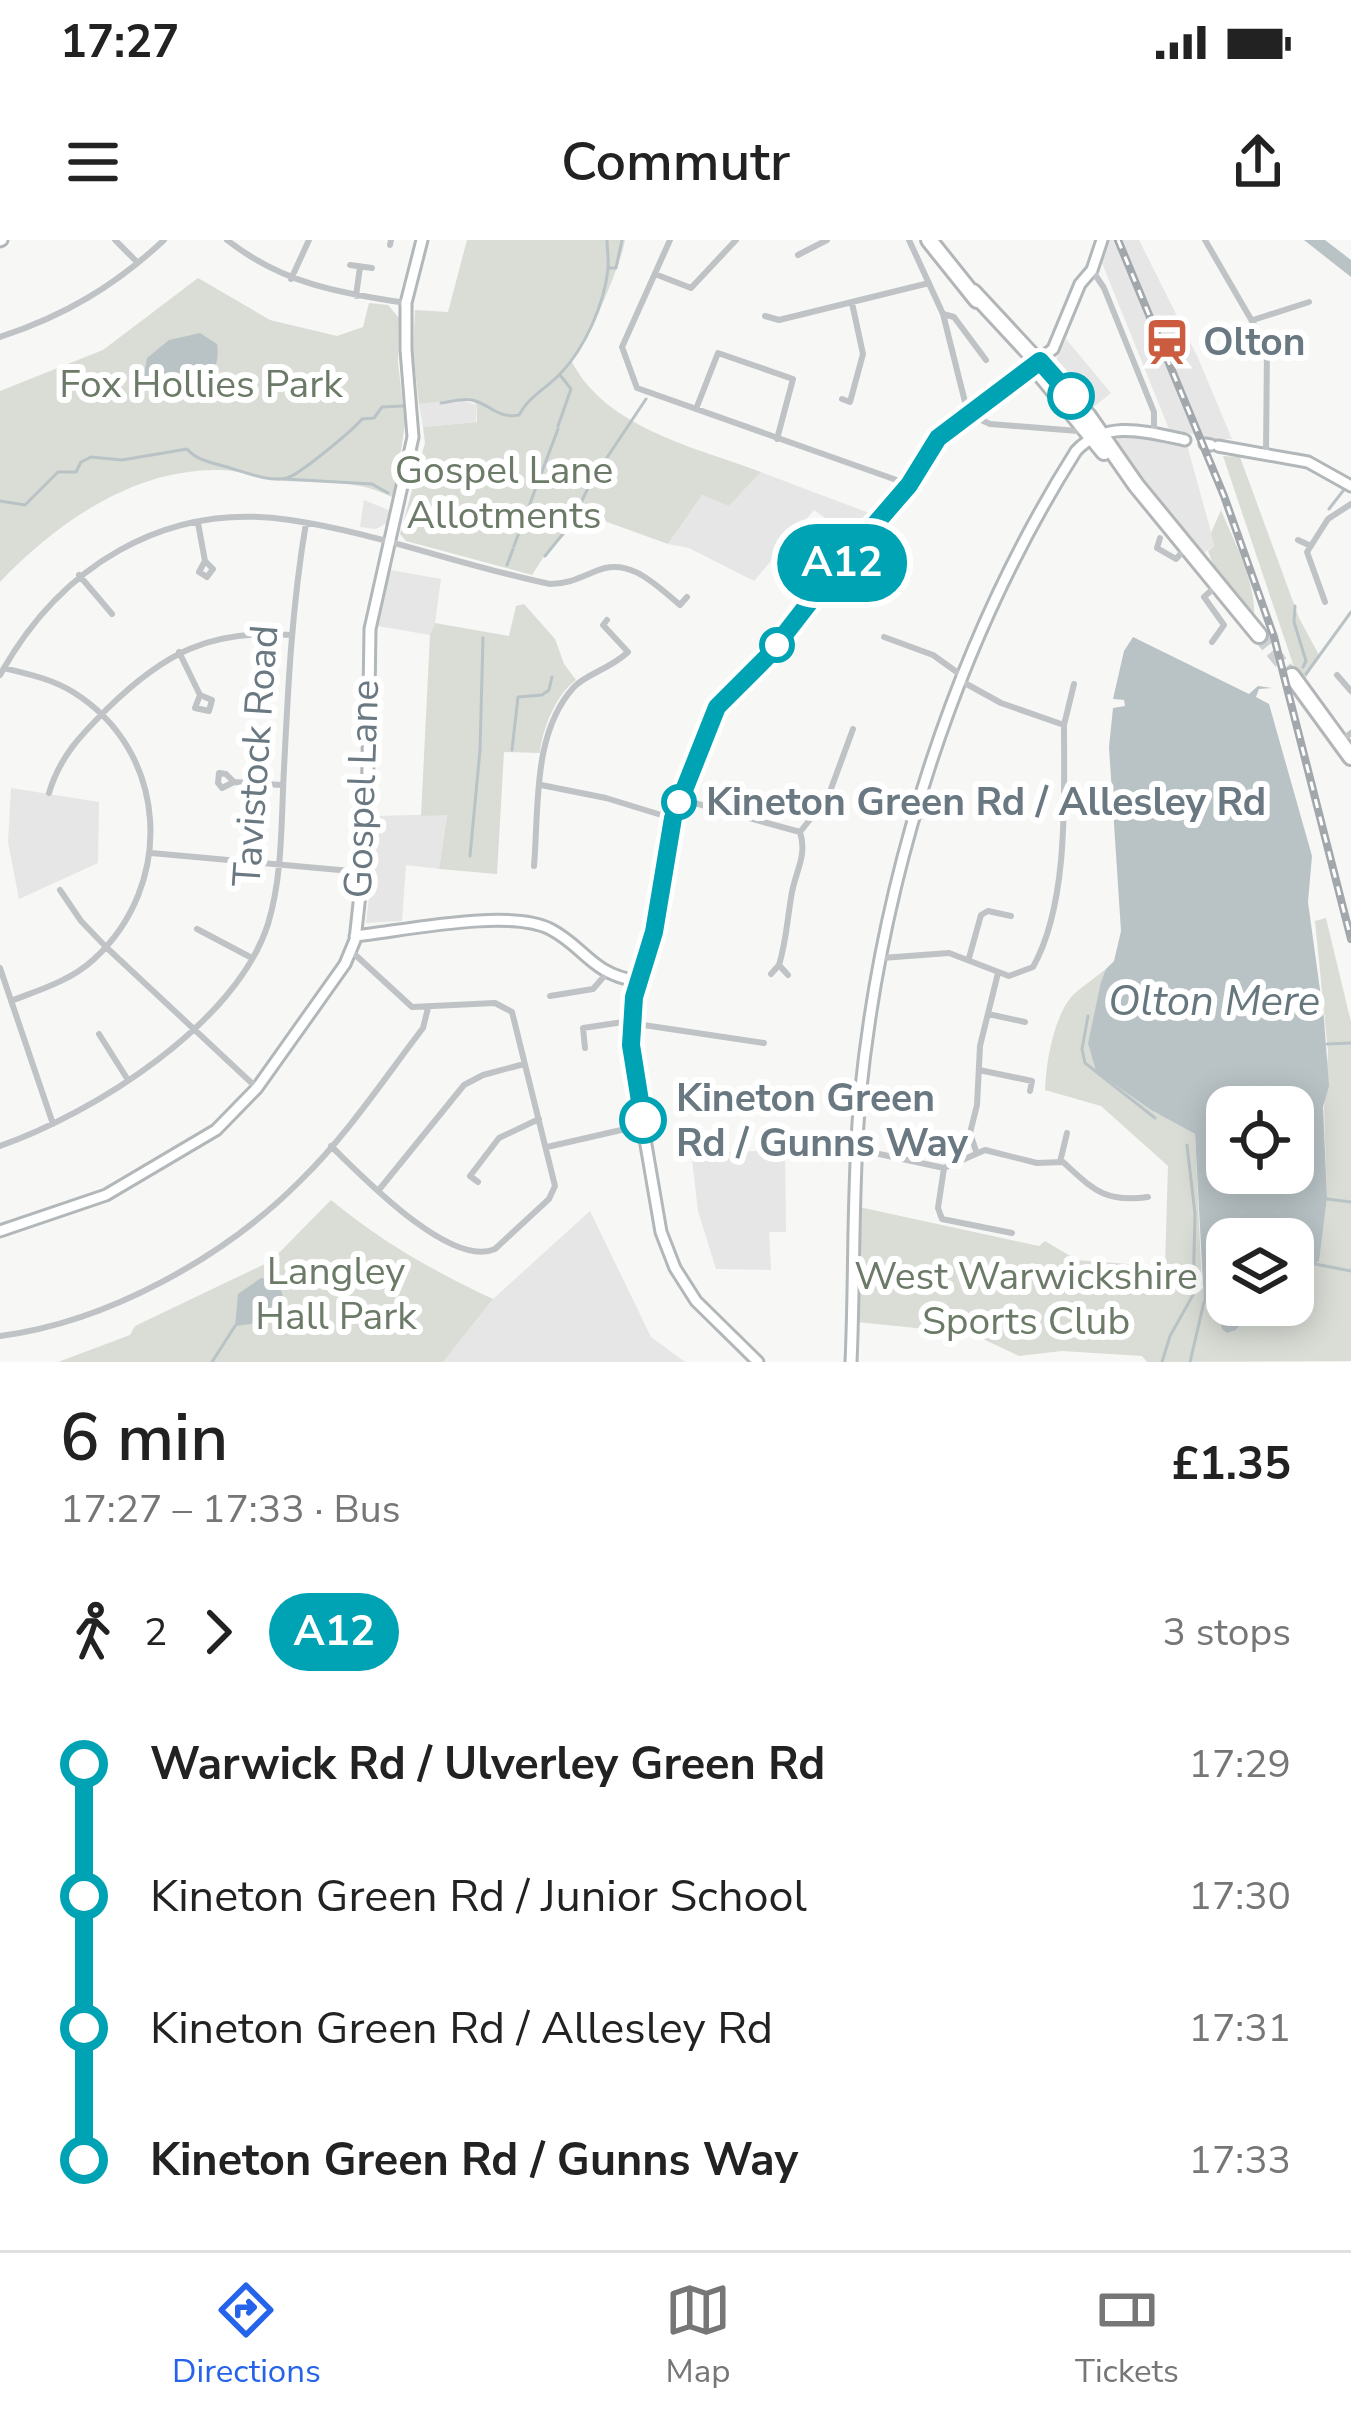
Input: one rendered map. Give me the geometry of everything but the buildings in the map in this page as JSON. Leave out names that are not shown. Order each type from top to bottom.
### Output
[{"type":"highway","points":[[929,240],[1259,635]]},
{"type":"highway","points":[[1292,676],[1346,737],[1351,757]]},
{"type":"street","points":[[115,240],[139,263]]},
{"type":"street","points":[[0,337],[73,309],[164,240]]},
{"type":"street","points":[[226,240],[291,280],[406,303]]},
{"type":"street","points":[[291,280],[309,240]]},
{"type":"street","name":"Gospel Lane","points":[[0,1231],[125,1186],[215,1130],[257,1088],[327,991],[350,950],[368,818],[368,649],[413,437],[406,303],[421,240]]},
{"type":"street","points":[[670,240],[622,352],[637,388],[909,485]]},
{"type":"street","points":[[655,274],[691,288],[736,240]]},
{"type":"street","points":[[798,255],[826,240]]},
{"type":"street","points":[[909,240],[944,314],[968,414]]},
{"type":"street","points":[[758,1362],[696,1301],[674,1268],[661,1232],[644,1125],[630,1022],[657,916],[673,818],[717,707],[767,657],[909,485],[938,438],[1053,349],[1102,240]]},
{"type":"street","points":[[1205,240],[1267,347],[1266,454]]},
{"type":"street","points":[[350,265],[372,268]]},
{"type":"street","points":[[356,296],[360,266]]},
{"type":"street","points":[[1092,270],[1104,288],[1154,412],[1154,433]]},
{"type":"street","points":[[765,316],[774,320],[929,283]]},
{"type":"street","points":[[1253,320],[1310,302]]},
{"type":"street","points":[[842,399],[850,402],[862,360],[853,303]]},
{"type":"street","points":[[944,314],[954,317],[986,360]]},
{"type":"street","points":[[771,331],[774,320]]},
{"type":"street","points":[[696,409],[718,353],[775,372],[795,381],[777,439]]},
{"type":"street","points":[[968,414],[994,425],[1091,434],[1120,429],[1266,454],[1308,462],[1351,486]]},
{"type":"street","points":[[850,1362],[856,1149],[882,958],[913,832],[964,679],[1040,514],[1091,434]]},
{"type":"street","points":[[1325,602],[1316,592],[1308,560],[1311,546],[1328,519],[1349,507]]},
{"type":"street","points":[[11,1001],[72,975],[106,946],[133,910],[144,883],[151,853],[145,785],[122,737],[59,684],[1,672],[42,611],[80,574],[128,545],[198,523],[244,517],[306,523],[389,541],[550,584],[570,583],[603,568],[631,569],[680,605],[687,597]]},
{"type":"street","points":[[198,523],[205,561]]},
{"type":"street","name":"Tavistock Road","points":[[0,1146],[53,1124],[128,1079],[194,1028],[252,958],[268,924],[279,864],[291,635],[306,523]]},
{"type":"street","points":[[1160,538],[1157,548],[1176,559],[1188,547]]},
{"type":"street","points":[[1298,540],[1311,546]]},
{"type":"street","points":[[80,574],[112,614]]},
{"type":"street","points":[[1212,642],[1224,625],[1204,597],[1218,584]]},
{"type":"street","points":[[534,866],[546,735],[571,690],[628,652],[603,625],[608,620]]},
{"type":"street","points":[[50,793],[55,772],[70,746],[144,675],[179,652],[238,634],[291,635]]},
{"type":"street","points":[[889,650],[889,639],[933,656],[1001,703],[1064,725]]},
{"type":"street","points":[[179,652],[200,694]]},
{"type":"street","points":[[1337,675],[1351,691]]},
{"type":"street","points":[[882,958],[949,953],[1009,976],[1026,972],[1044,944],[1065,814],[1064,725],[1075,684]]},
{"type":"street","points":[[771,974],[779,965],[789,933],[792,889],[803,859],[800,832],[828,797],[853,729]]},
{"type":"street","points":[[234,782],[284,785]]},
{"type":"street","points":[[542,784],[673,818]]},
{"type":"street","points":[[680,799],[800,832]]},
{"type":"street","points":[[151,853],[363,872]]},
{"type":"street","points":[[60,890],[81,921],[257,1088]]},
{"type":"street","points":[[969,958],[981,915],[1007,912]]},
{"type":"street","points":[[355,936],[429,925],[535,923],[556,932],[607,973],[637,981]]},
{"type":"street","points":[[197,929],[252,958]]},
{"type":"street","points":[[331,1146],[423,1227],[459,1246],[487,1253],[554,1191],[515,1018],[504,1005],[428,1008],[405,1003],[350,950]]},
{"type":"street","points":[[779,965],[788,975]]},
{"type":"street","points":[[0,968],[53,1124]]},
{"type":"street","points":[[550,996],[593,989],[607,973]]},
{"type":"street","points":[[976,1151],[970,1133],[982,1034],[998,973]]},
{"type":"street","points":[[0,1336],[41,1328],[112,1303],[189,1265],[258,1220],[331,1146],[423,1028],[428,1008]]},
{"type":"street","points":[[988,1014],[1025,1022]]},
{"type":"street","points":[[585,1048],[583,1028],[630,1022],[764,1043]]},
{"type":"street","points":[[99,1034],[128,1079]]},
{"type":"street","points":[[378,1191],[464,1085],[526,1064]]},
{"type":"street","points":[[979,1070],[1033,1081],[1030,1091]]},
{"type":"street","points":[[478,1182],[470,1176],[499,1138],[539,1119]]},
{"type":"street","points":[[547,1148],[644,1125]]},
{"type":"street","points":[[1060,1162],[1067,1133]]},
{"type":"street","points":[[856,1149],[944,1168],[976,1151],[1037,1163],[1060,1162],[1083,1184],[1126,1203],[1148,1197]]},
{"type":"street","points":[[944,1168],[938,1208],[942,1219],[1012,1233]]},
{"type":"shaded area","points":[[1109,240],[1139,240],[1232,439],[1169,429],[1100,258]]},
{"type":"shaded area","points":[[1066,339],[1111,393],[1090,410],[1053,366]]},
{"type":"shaded area","points":[[458,399],[477,405],[476,422],[423,427],[419,404]]},
{"type":"shaded area","points":[[1123,434],[1187,445],[1214,546],[1202,554],[1113,444]]},
{"type":"shaded area","points":[[761,472],[875,515],[855,539],[814,510],[754,581],[689,548],[668,544],[702,495],[729,506]]},
{"type":"shaded area","points":[[364,500],[391,511],[387,523],[376,529],[360,527]]},
{"type":"shaded area","points":[[390,570],[441,579],[430,635],[378,626]]},
{"type":"shaded area","points":[[11,788],[99,802],[98,863],[19,899],[8,842]]},
{"type":"shaded area","points":[[447,814],[439,869],[406,865],[402,921],[366,923],[378,816]]},
{"type":"shaded area","points":[[785,1150],[786,1232],[769,1232],[771,1270],[716,1269],[698,1211],[692,1159],[726,1152]]},
{"type":"shaded area","points":[[590,1211],[651,1337],[685,1362],[443,1362],[493,1299]]},
{"type":"green space","name":"Gospel Lane Allotments","points":[[467,240],[625,240],[603,302],[572,362],[587,385],[630,419],[682,444],[761,472],[729,506],[702,495],[668,544],[585,514],[532,575],[406,541],[400,534],[425,443],[423,427],[477,422],[477,405],[469,398],[419,404],[413,351],[415,310],[448,312]]},
{"type":"green space","name":"Fox Hollies Park","points":[[198,278],[270,320],[337,336],[363,327],[369,303],[388,305],[399,318],[405,424],[394,498],[353,485],[276,480],[228,470],[157,478],[72,520],[0,582],[0,391],[103,350]]},
{"type":"green space","points":[[1223,456],[1240,457],[1299,618],[1319,655],[1305,679],[1295,670]]},
{"type":"green space","points":[[1221,510],[1248,576],[1254,616],[1208,551],[1214,546],[1211,533]]},
{"type":"green space","points":[[524,604],[555,639],[576,680],[552,712],[540,753],[504,752],[497,874],[439,869],[447,815],[421,816],[430,635],[435,623],[509,636],[516,606]]},
{"type":"green space","name":"West Warwickshire Sports Club","points":[[1326,918],[1351,1022],[1351,1361],[1147,1362],[1142,1356],[1062,1351],[1019,1356],[960,1328],[955,1332],[857,1322],[859,1207],[1039,1246],[1045,1241],[1077,1260],[1165,1267],[1168,1166],[1101,1106],[1045,1090],[1049,1053],[1061,1014],[1074,994],[1106,969],[1088,1043],[1151,1110],[1195,1134],[1206,1326],[1236,1330],[1239,1326],[1314,1326],[1314,1253],[1327,1197],[1324,1108],[1328,1052],[1315,921]]},
{"type":"green space","name":"Langley Hall Park","points":[[331,1200],[409,1255],[493,1299],[443,1362],[58,1362],[130,1335],[135,1326],[271,1261]]},
{"type":"water","points":[[1304,240],[1325,240],[1351,260],[1351,277]]},
{"type":"water","points":[[200,333],[217,344],[213,373],[205,383],[182,395],[169,395],[143,381],[147,358],[169,340]]},
{"type":"water","name":"Olton Mere","points":[[1133,637],[1249,694],[1258,686],[1272,688],[1259,689],[1256,697],[1269,704],[1312,856],[1308,902],[1329,1086],[1323,1107],[1327,1197],[1319,1261],[1314,1264],[1314,1218],[1206,1218],[1206,1303],[1195,1134],[1096,1071],[1088,1043],[1101,982],[1114,961],[1121,931],[1109,747],[1113,708],[1125,706],[1124,700],[1113,699],[1124,651]]},
{"type":"water","points":[[261,1278],[278,1280],[283,1297],[251,1324],[235,1326],[238,1294]]},
{"type":"waterway","points":[[441,403],[472,400],[505,415],[519,415],[569,364],[585,339],[606,283],[607,240]]},
{"type":"waterway","points":[[610,268],[616,268],[622,240]]},
{"type":"waterway","points":[[558,426],[571,389],[560,375]]},
{"type":"waterway","points":[[545,556],[570,525],[592,480],[646,399]]},
{"type":"waterway","points":[[0,501],[25,505],[58,472],[76,472],[91,457],[122,460],[187,449],[201,459],[251,474],[287,478],[326,452],[362,419],[374,418],[382,407],[403,406]]},
{"type":"waterway","points":[[514,546],[558,429]]},
{"type":"waterway","points":[[285,479],[372,484],[388,493]]},
{"type":"waterway","points":[[1329,509],[1346,487]]},
{"type":"waterway","points":[[507,565],[513,549]]},
{"type":"waterway","points":[[1295,606],[1294,622],[1306,661],[1303,667]]},
{"type":"waterway","points":[[1306,674],[1351,612]]},
{"type":"waterway","points":[[470,856],[480,750],[483,638]]},
{"type":"waterway","points":[[512,750],[518,697],[542,695],[549,690],[552,677]]},
{"type":"waterway","points":[[1088,1016],[1082,1049],[1085,1063],[1155,1118]]},
{"type":"waterway","points":[[1327,1044],[1351,1043]]},
{"type":"waterway","points":[[1162,1362],[1170,1336],[1193,1295],[1195,1214],[1187,1145]]},
{"type":"waterway","points":[[1327,1199],[1351,1202]]},
{"type":"waterway","points":[[1315,1264],[1351,1271]]},
{"type":"waterway","points":[[1190,1362],[1204,1302]]},
{"type":"waterway","points":[[212,1362],[235,1326]]},
{"type":"tunnel","points":[[1259,635],[1292,676]]},
{"type":"railway","points":[[1118,240],[1224,496],[1274,637],[1351,939]]},
{"type":"bus line","name":"A12","points":[[643,1120],[631,1045],[634,997],[654,932],[673,818],[717,707],[767,657],[909,485],[944,431],[1040,361],[1071,396]]},
{"type":"place","name":"Olton","points":[[1167,342]]},
{"type":"place","name":"Kineton Green Rd / Allesley Rd","points":[[679,802]]},
{"type":"place","name":"Kineton Green Rd / Gunns Way","points":[[643,1120]]}]
